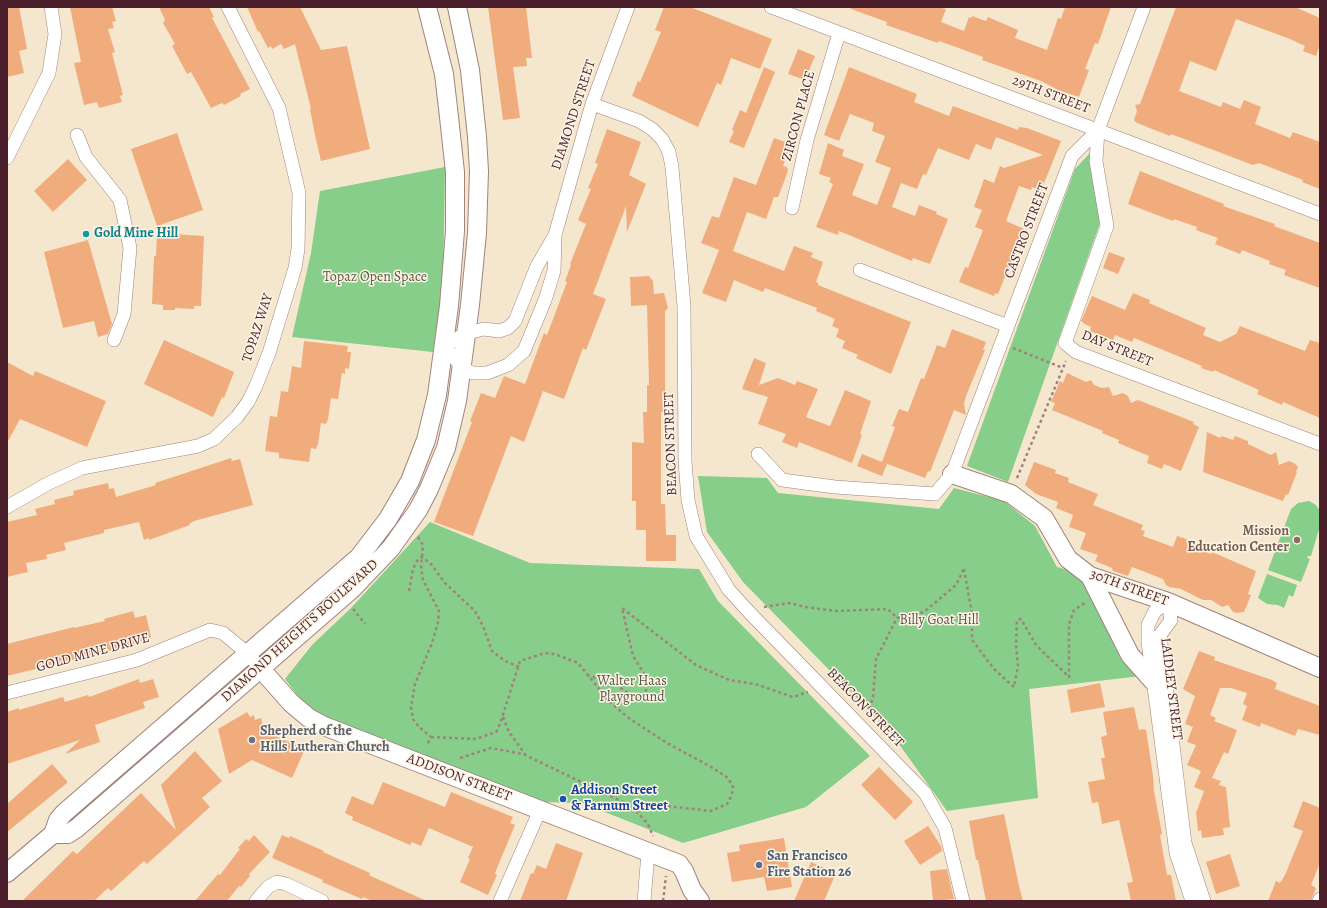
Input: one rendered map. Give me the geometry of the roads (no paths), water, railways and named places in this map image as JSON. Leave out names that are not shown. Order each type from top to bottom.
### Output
[{"type":"main road","name":"DIAMOND HEIGHTS BOULEVARD","points":[[7,873],[53,834],[58,820],[64,813],[358,557],[388,519],[410,481],[426,440],[437,395],[453,264],[456,202],[455,172],[444,74],[427,7]]},
{"type":"main road","name":"DIAMOND HEIGHTS BOULEVARD","points":[[53,834],[68,834],[77,828],[261,669],[372,570],[391,548],[409,523],[429,490],[446,448],[458,401],[467,333],[477,233],[479,171],[477,130],[470,70],[457,7]]},
{"type":"main road","name":"30TH STREET","points":[[952,474],[1011,494],[1044,518],[1068,559],[1090,576],[1168,602],[1320,668]]},
{"type":"main road","points":[[1090,576],[1130,655],[1153,681]]},
{"type":"main road","name":"ADDISON STREET","points":[[261,669],[291,703],[309,718],[324,726],[540,810],[651,844],[679,864],[684,871],[692,890],[700,901]]},
{"type":"street","points":[[7,158],[49,73],[55,34],[51,7]]},
{"type":"street","name":"TOPAZ WAY","points":[[7,507],[50,483],[82,468],[198,446],[214,439],[238,417],[256,386],[269,352],[295,268],[298,249],[299,193],[279,108],[228,7]]},
{"type":"street","name":"DIAMOND STREET","points":[[463,368],[472,373],[487,373],[508,365],[524,351],[545,300],[554,271],[555,235],[592,104],[628,7]]},
{"type":"street","name":"29TH STREET","points":[[771,7],[1320,214]]},
{"type":"street","name":"CASTRO STREET","points":[[952,474],[1072,156],[1098,130],[1144,7]]},
{"type":"street","name":"ZIRCON PLACE","points":[[792,208],[807,140],[839,33]]},
{"type":"street","name":"BEACON STREET","points":[[592,104],[639,121],[652,129],[662,140],[669,152],[672,167],[684,306],[685,461],[688,500],[696,536],[729,590],[925,793],[945,828],[963,901]]},
{"type":"street","name":"DAY STREET","points":[[1098,130],[1096,161],[1107,226],[1065,343],[1076,352],[1320,444]]},
{"type":"street","points":[[77,135],[86,157],[120,200],[130,248],[124,314],[114,340]]},
{"type":"street","name":"DIAMOND STREET","points":[[444,346],[467,333],[484,329],[499,331],[508,328],[515,321],[537,266],[555,235]]},
{"type":"street","points":[[860,270],[1008,326]]},
{"type":"street","points":[[444,346],[463,368]]},
{"type":"street","points":[[758,454],[782,480],[835,487],[935,494],[952,474]]},
{"type":"street","name":"LAIDLEY STREET","points":[[1192,901],[1176,853],[1148,642],[1148,625],[1155,611],[1168,602],[1171,620],[1160,635],[1183,828],[1185,843],[1204,901]]},
{"type":"street","name":"GOLD MINE DRIVE","points":[[7,693],[137,660],[210,630],[223,633],[247,653]]},
{"type":"street","name":"ADDISON STREET","points":[[247,653],[261,669]]},
{"type":"street","points":[[500,901],[540,810]]},
{"type":"street","points":[[644,901],[651,844]]},
{"type":"street","points":[[256,901],[268,887],[277,882],[286,884],[322,901]]},
{"type":"place","name":"Gold Mine Hill","points":[[86,234]]},
{"type":"place","name":"Mission Education Center","points":[[1297,540]]},
{"type":"place","name":"Shepherd of the Hills Lutheran Church","points":[[252,740]]},
{"type":"place","name":"Addison Street & Farnum Street","points":[[563,799]]},
{"type":"place","name":"San Francisco Fire Station 26","points":[[759,865]]},
{"type":"park label","name":"Topaz Open Space","points":[[375,278]]},
{"type":"park label","name":"Billy Goat Hill","points":[[939,621]]},
{"type":"park label","name":"Walter Haas Playground","points":[[632,690]]}]
